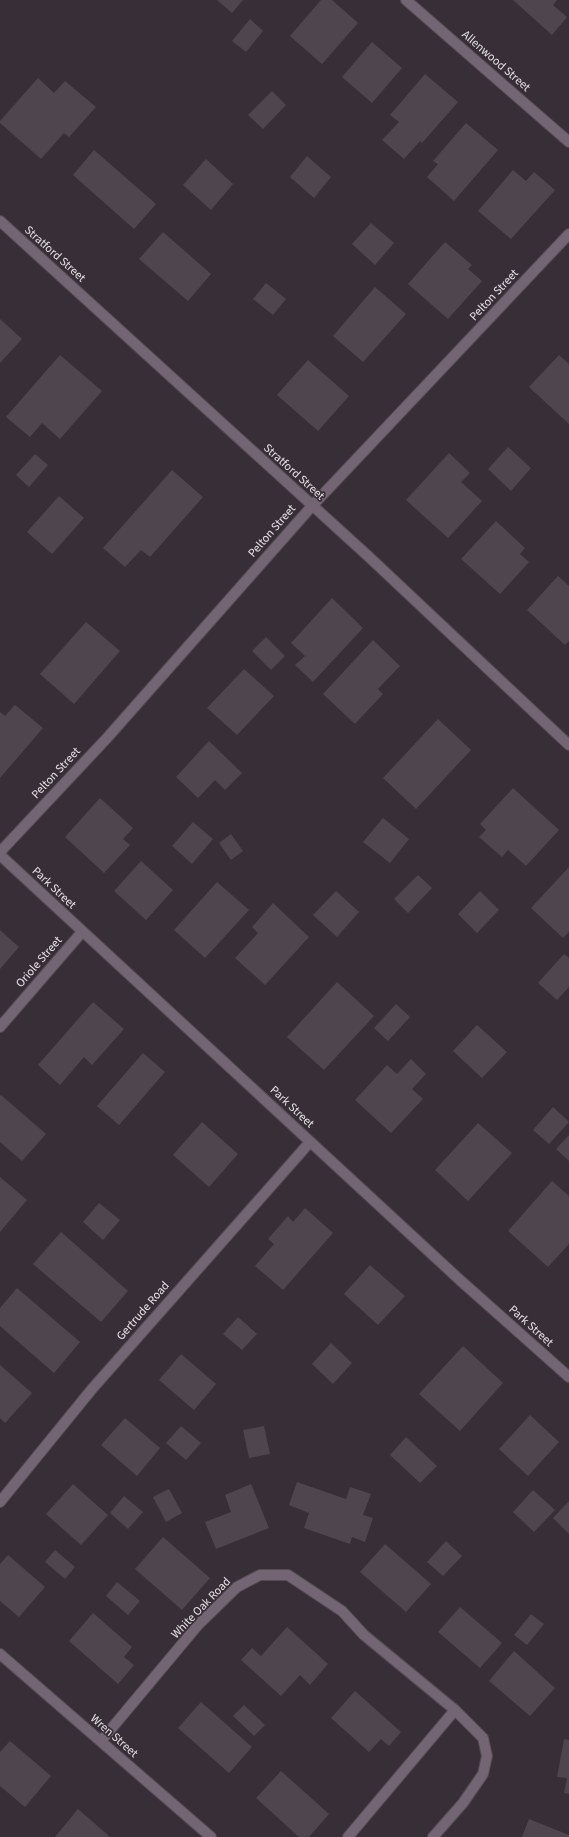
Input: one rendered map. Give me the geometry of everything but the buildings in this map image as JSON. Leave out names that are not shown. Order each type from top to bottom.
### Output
[{"type":"street","name":"Allenwood Street","points":[[406,0],[569,142]]},
{"type":"street","name":"Stratford Street","points":[[0,221],[368,556],[569,745]]},
{"type":"street","name":"Pelton Street","points":[[0,852],[107,738],[312,506],[569,234]]},
{"type":"street","name":"Park Street","points":[[0,855],[310,1142],[569,1377]]},
{"type":"street","name":"Oriole Street","points":[[0,1027],[82,932]]},
{"type":"street","name":"Gertrude Road","points":[[0,1502],[92,1389],[310,1142]]},
{"type":"street","name":"White Oak Road","points":[[101,1741],[198,1625],[237,1587],[260,1575],[288,1575],[342,1611],[364,1635],[455,1710],[483,1738],[487,1756],[483,1774],[463,1803],[432,1837]]},
{"type":"street","name":"Wren Street","points":[[0,1654],[211,1837]]},
{"type":"street","points":[[348,1837],[455,1710]]}]
